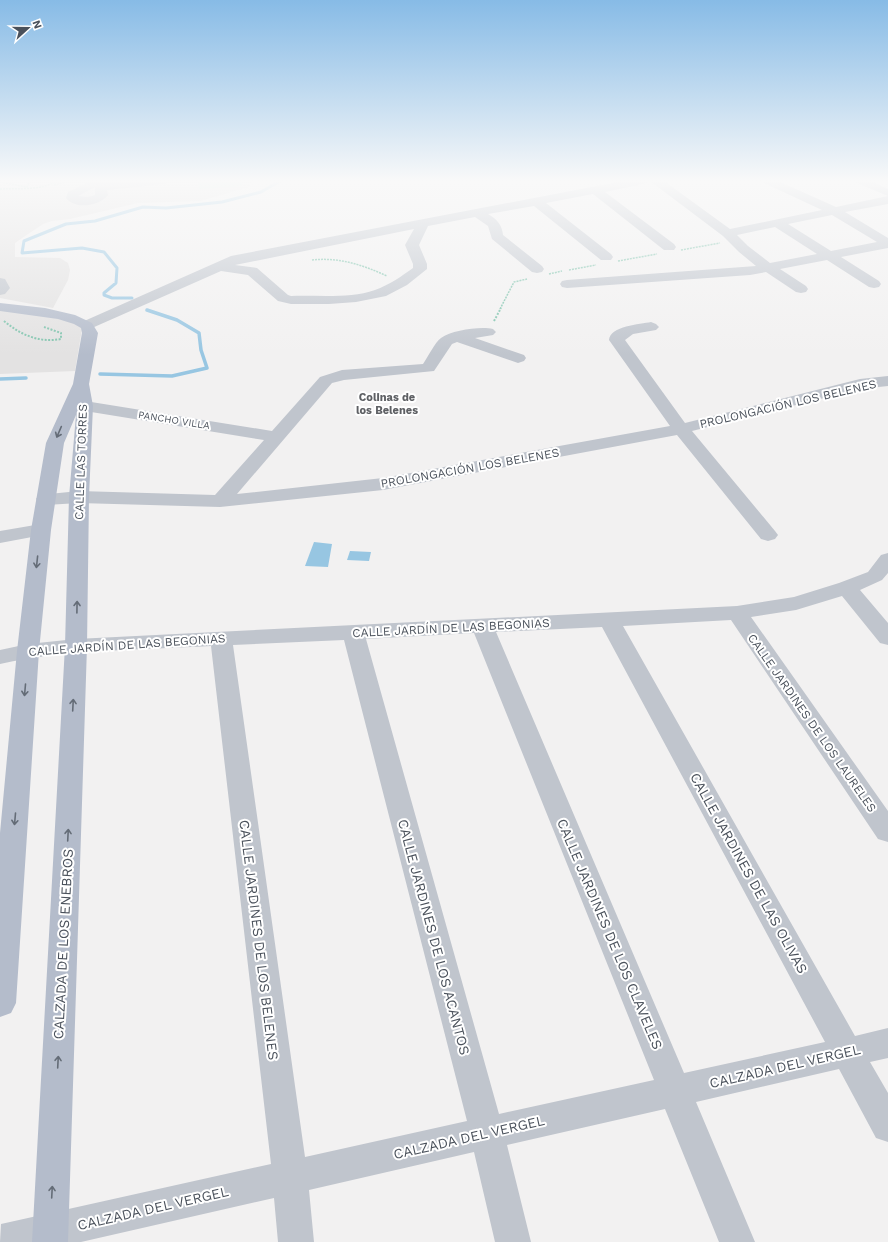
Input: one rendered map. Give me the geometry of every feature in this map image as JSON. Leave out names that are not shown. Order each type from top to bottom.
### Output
[{"type":"main road","points":[[0,308],[70,318],[87,325]]},
{"type":"main road","name":"CALLE LAS TORRES","points":[[76,646],[79,496],[78,406],[90,333],[87,325]]},
{"type":"main road","name":"CALLE LAS TORRES","points":[[28,651],[41,530],[55,442],[78,406]]},
{"type":"main road","name":"CALZADA DE LOS ENEBROS","points":[[50,1237],[76,646]]},
{"type":"main road","points":[[0,1003],[28,651]]},
{"type":"street","points":[[87,325],[236,259],[340,239]]},
{"type":"street","points":[[219,266],[252,271],[283,298],[291,300],[341,299],[371,296],[392,288],[420,269],[420,264],[412,245],[415,239]]},
{"type":"street","points":[[501,239],[537,269]]},
{"type":"street","points":[[583,239],[606,257]]},
{"type":"street","points":[[659,239],[669,247]]},
{"type":"street","points":[[733,239],[770,268],[801,289]]},
{"type":"street","points":[[802,239],[874,284]]},
{"type":"street","points":[[568,284],[750,271],[888,244]]},
{"type":"street","points":[[0,282],[3,288],[0,291]]},
{"type":"street","points":[[652,327],[629,330],[618,336],[616,340],[681,429],[768,535]]},
{"type":"street","points":[[220,501],[326,380],[342,375],[428,368],[446,341],[455,336],[488,332]]},
{"type":"street","points":[[455,336],[518,358]]},
{"type":"street","name":"PROLONGACIÓN LOS BELENES","points":[[46,499],[79,496],[220,501],[383,484],[681,429],[860,384],[888,381]]},
{"type":"street","name":"PANCHO VILLA","points":[[78,406],[276,437]]},
{"type":"street","points":[[0,537],[41,530]]},
{"type":"street","name":"CALLE JARDÍN DE LAS BEGONIAS","points":[[0,657],[28,651],[76,646],[737,613],[796,603],[847,588],[875,576],[888,559]]},
{"type":"street","points":[[847,588],[888,638]]},
{"type":"street","name":"CALLE JARDINES DE LOS LAURELES","points":[[737,613],[888,832]]},
{"type":"street","name":"CALLE JARDINES DE LAS OLIVAS","points":[[609,620],[888,1126]]},
{"type":"street","name":"CALLE JARDINES DE LOS CLAVELES","points":[[482,626],[737,1242]]},
{"type":"street","name":"CALLE JARDINES DE LOS ACANTOS","points":[[353,632],[486,1133],[513,1242]]},
{"type":"street","name":"CALLE JARDINES DE LOS BELENES","points":[[221,639],[290,1177],[296,1242]]},
{"type":"street","name":"CALZADA DEL VERGEL","points":[[2,1242],[50,1237],[290,1177],[888,1043]]},
{"type":"path","points":[[307,260],[321,258],[352,262],[400,282]]},
{"type":"path","points":[[11,321],[4,321],[25,336],[47,340],[61,339],[61,334],[42,326]]},
{"type":"shaded area","points":[[0,239],[21,239],[15,243],[15,257],[60,258],[68,263],[70,270],[68,280],[53,308],[0,298]]},
{"type":"shaded area","points":[[0,309],[22,311],[79,323],[82,329],[75,371],[0,374]]},
{"type":"water","points":[[314,542],[332,544],[328,567],[305,566]]},
{"type":"water","points":[[350,551],[371,552],[369,561],[347,560]]},
{"type":"waterway","points":[[29,239],[24,241],[22,253],[82,248],[104,252],[117,268],[116,283],[104,293],[104,295],[112,298],[132,298]]},
{"type":"waterway","points":[[100,374],[172,376],[207,368],[201,350],[199,333],[177,320],[147,310]]},
{"type":"waterway","points":[[0,379],[26,378]]},
{"type":"district","name":"Colinas de los Belenes","points":[[387,403]]}]
